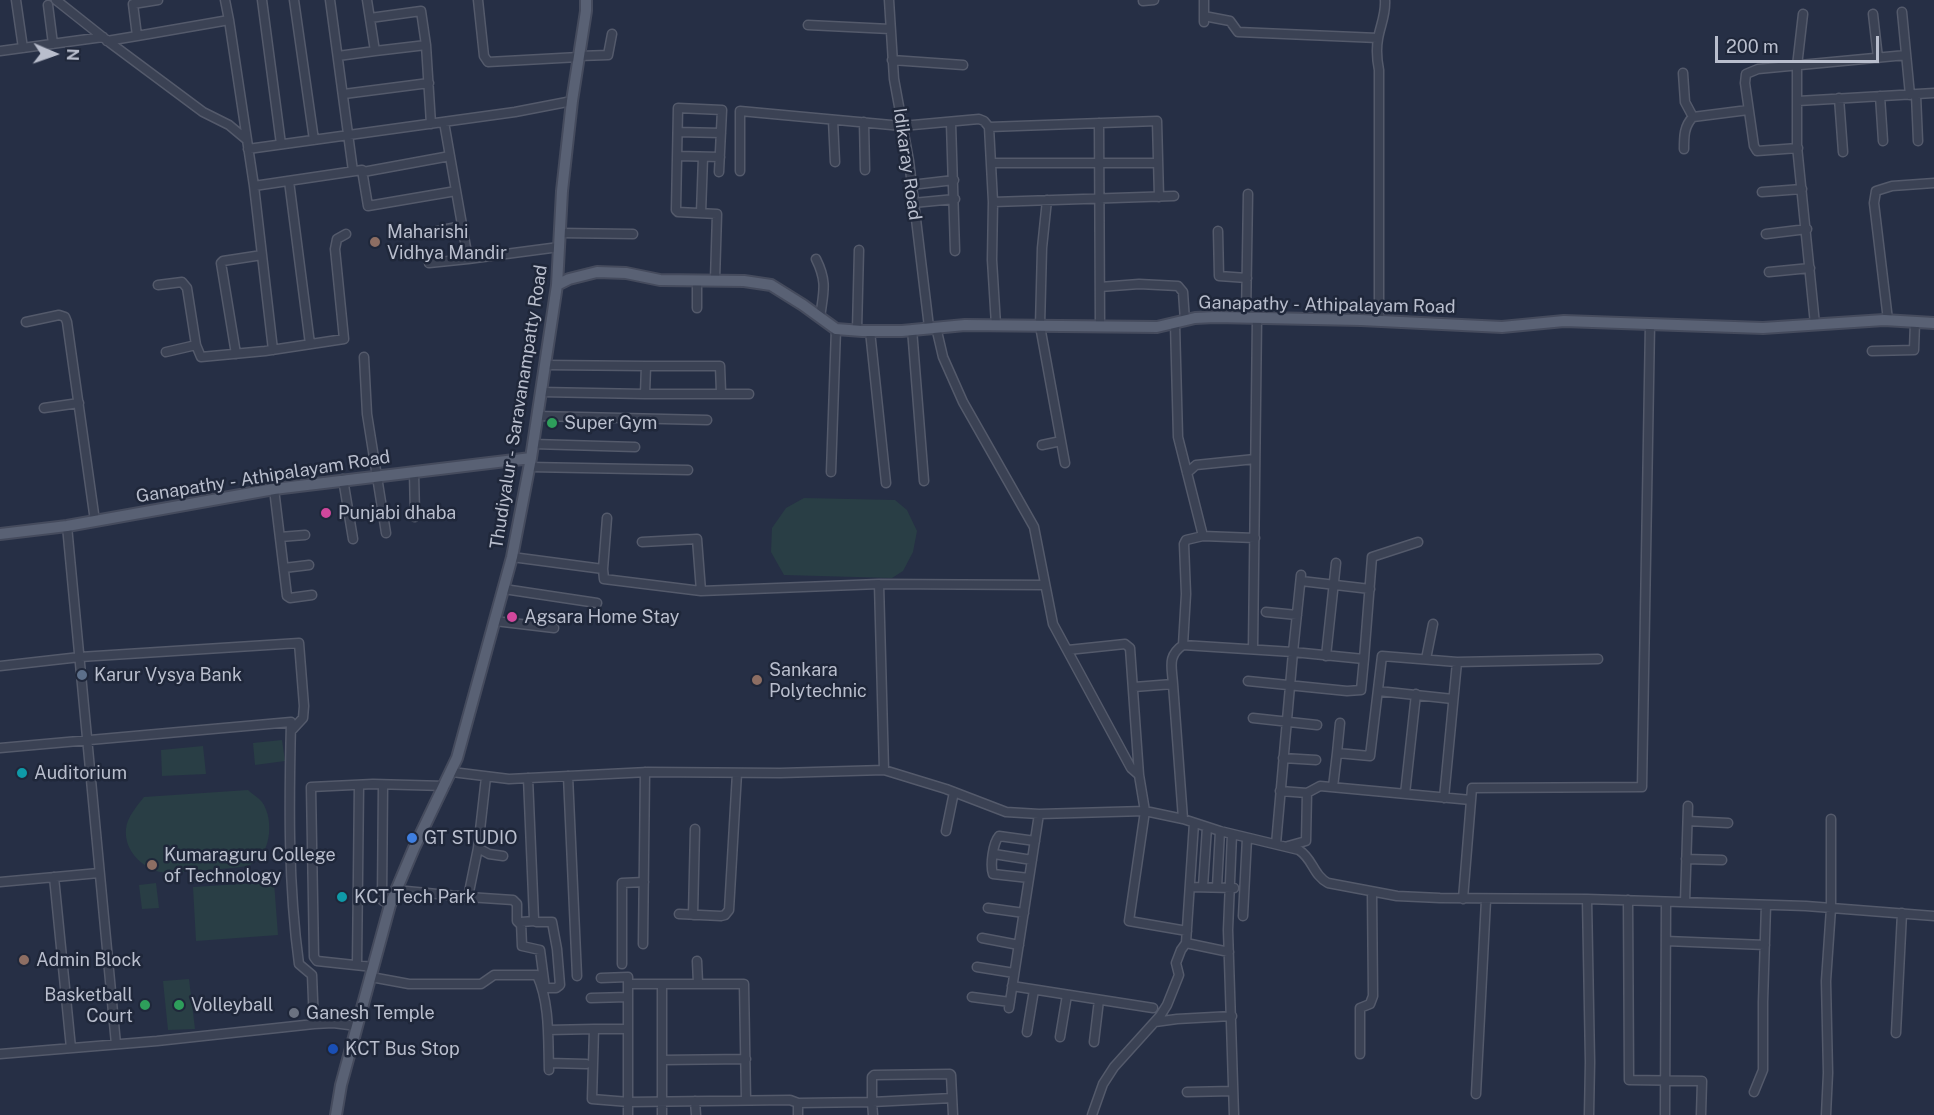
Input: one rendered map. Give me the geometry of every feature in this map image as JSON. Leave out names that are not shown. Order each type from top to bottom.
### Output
[{"type":"main road","name":"Thudiyalur - Saravanampatty Road","points":[[336,1115],[341,1085],[390,905],[414,848],[452,772],[512,557],[530,463],[557,285],[572,101],[586,0]]},
{"type":"main road","points":[[557,285],[569,279],[597,272],[626,273],[660,280],[744,281],[771,285],[803,304],[836,329]]},
{"type":"main road","name":"Ganapathy - Athipalayam Road","points":[[836,329],[902,331],[933,327],[996,326],[1157,327],[1195,318],[1379,321],[1502,327],[1564,321],[1763,328],[1888,320],[1934,323]]},
{"type":"main road","name":"Ganapathy - Athipalayam Road","points":[[0,534],[67,526],[343,479],[414,471],[530,463]]},
{"type":"street","points":[[16,0],[23,48]]},
{"type":"street","points":[[137,36],[134,4],[158,0]]},
{"type":"street","points":[[225,0],[254,186],[273,350]]},
{"type":"street","points":[[262,0],[281,144]]},
{"type":"street","points":[[294,0],[314,140]]},
{"type":"street","points":[[330,0],[349,135],[368,206],[456,191]]},
{"type":"street","points":[[367,0],[375,51]]},
{"type":"street","points":[[478,0],[484,56],[488,62],[608,55],[612,34]]},
{"type":"street","name":"Idikaray Road","points":[[889,0],[892,60],[933,327],[943,357],[963,402],[1034,527],[1053,624],[1131,768],[1139,775]]},
{"type":"street","points":[[1143,1],[1154,0]]},
{"type":"street","points":[[1204,0],[1204,19],[1230,21],[1238,32],[1378,38]]},
{"type":"street","points":[[1379,321],[1378,38],[1384,19],[1385,0]]},
{"type":"street","points":[[52,3],[53,44]]},
{"type":"street","points":[[52,3],[105,39],[203,112],[229,125],[248,144],[281,144],[314,140],[515,112],[572,101]]},
{"type":"street","points":[[370,18],[421,11],[426,45],[431,124]]},
{"type":"street","points":[[1902,12],[1918,141]]},
{"type":"street","points":[[1803,14],[1797,66],[1798,148],[1815,324]]},
{"type":"street","points":[[1873,14],[1878,58]]},
{"type":"street","points":[[0,51],[137,36],[229,20]]},
{"type":"street","points":[[808,25],[890,29]]},
{"type":"street","points":[[338,56],[426,45]]},
{"type":"street","points":[[1798,148],[1758,151],[1752,141],[1746,74],[1758,69],[1906,55]]},
{"type":"street","points":[[892,60],[963,65]]},
{"type":"street","points":[[1683,73],[1685,102],[1693,117]]},
{"type":"street","points":[[344,94],[429,83]]},
{"type":"street","points":[[1798,101],[1934,93]]},
{"type":"street","points":[[1880,96],[1883,141]]},
{"type":"street","points":[[1839,98],[1843,152]]},
{"type":"street","points":[[715,280],[717,214],[676,211],[678,108],[722,110],[719,172]]},
{"type":"street","points":[[1684,149],[1685,130],[1693,117],[1748,110]]},
{"type":"street","points":[[740,171],[740,111],[902,126],[979,119],[984,121],[989,127],[992,163],[992,260],[996,326]]},
{"type":"street","points":[[833,120],[835,162]]},
{"type":"street","points":[[989,127],[1157,121],[1159,197]]},
{"type":"street","points":[[444,122],[468,259]]},
{"type":"street","points":[[864,122],[865,170]]},
{"type":"street","points":[[951,123],[955,251]]},
{"type":"street","points":[[1099,123],[1100,327]]},
{"type":"street","points":[[678,132],[721,133]]},
{"type":"street","points":[[254,186],[358,172],[450,156]]},
{"type":"street","points":[[678,156],[720,157]]},
{"type":"street","points":[[701,213],[703,157]]},
{"type":"street","points":[[992,163],[1158,163]]},
{"type":"street","points":[[912,185],[954,180]]},
{"type":"street","points":[[289,181],[310,344]]},
{"type":"street","points":[[1888,320],[1874,203],[1876,191],[1892,186],[1934,183]]},
{"type":"street","points":[[1761,192],[1802,189]]},
{"type":"street","points":[[1248,194],[1247,278],[1252,318],[1255,459],[1253,649]]},
{"type":"street","points":[[993,202],[1174,196]]},
{"type":"street","points":[[913,202],[955,199]]},
{"type":"street","points":[[1047,200],[1042,248],[1040,326],[1065,463]]},
{"type":"street","points":[[437,231],[462,226]]},
{"type":"street","points":[[1766,234],[1807,229]]},
{"type":"street","points":[[1218,231],[1219,276],[1247,278]]},
{"type":"street","points":[[560,233],[633,234]]},
{"type":"street","points":[[158,285],[182,282],[187,288],[196,345],[201,357],[273,350],[344,339],[335,249],[337,239],[346,234]]},
{"type":"street","points":[[429,263],[559,247]]},
{"type":"street","points":[[857,330],[859,250]]},
{"type":"street","points":[[236,354],[221,263],[262,255]]},
{"type":"street","points":[[816,259],[824,274],[820,318]]},
{"type":"street","points":[[1769,272],[1810,268]]},
{"type":"street","points":[[696,308],[697,280]]},
{"type":"street","points":[[1100,287],[1139,284],[1178,286],[1183,292],[1180,323],[1178,437],[1203,536]]},
{"type":"street","points":[[26,322],[58,315],[65,317],[95,521]]},
{"type":"street","points":[[1872,351],[1914,350],[1915,322]]},
{"type":"street","points":[[1463,899],[1472,788],[1642,787],[1650,324]]},
{"type":"street","points":[[831,472],[836,329]]},
{"type":"street","points":[[912,329],[924,481]]},
{"type":"street","points":[[870,331],[886,483]]},
{"type":"street","points":[[166,352],[196,345]]},
{"type":"street","points":[[364,357],[367,414],[386,533]]},
{"type":"street","points":[[545,365],[720,366],[722,392]]},
{"type":"street","points":[[645,394],[646,366]]},
{"type":"street","points":[[541,392],[749,394]]},
{"type":"street","points":[[44,408],[78,403]]},
{"type":"street","points":[[537,416],[707,420]]},
{"type":"street","points":[[1042,445],[1061,441]]},
{"type":"street","points":[[533,444],[635,447]]},
{"type":"street","points":[[1187,473],[1196,465],[1255,459]]},
{"type":"street","points":[[530,463],[688,470]]},
{"type":"street","points":[[414,471],[415,517]]},
{"type":"street","points":[[343,479],[353,539]]},
{"type":"street","points":[[274,489],[287,596],[290,598],[312,595]]},
{"type":"street","points":[[607,518],[604,579],[701,591],[879,584],[1045,585]]},
{"type":"street","points":[[67,526],[116,1044]]},
{"type":"street","points":[[280,537],[305,535]]},
{"type":"street","points":[[1183,645],[1186,594],[1184,544],[1186,540],[1203,536],[1255,538]]},
{"type":"street","points":[[642,542],[697,539],[701,591]]},
{"type":"street","points":[[1248,681],[1347,691],[1361,690],[1372,557],[1418,542]]},
{"type":"street","points":[[512,557],[603,569]]},
{"type":"street","points":[[1326,656],[1336,563]]},
{"type":"street","points":[[284,568],[309,565]]},
{"type":"street","points":[[1276,844],[1301,578],[1370,589]]},
{"type":"street","points":[[879,584],[884,770]]},
{"type":"street","points":[[504,589],[597,603]]},
{"type":"street","points":[[1266,612],[1297,615]]},
{"type":"street","points":[[495,621],[554,628]]},
{"type":"street","points":[[1426,659],[1433,624]]},
{"type":"street","points":[[0,666],[80,657],[299,643],[304,706],[303,718],[293,726],[0,748]]},
{"type":"street","points":[[1068,650],[1125,644],[1130,648],[1139,775],[1145,811],[1129,921],[1187,931]]},
{"type":"street","points":[[1183,819],[1171,657],[1176,650],[1183,645],[1364,659]]},
{"type":"street","points":[[1337,753],[1370,756],[1382,656],[1457,662],[1598,659]]},
{"type":"street","points":[[1444,798],[1457,662]]},
{"type":"street","points":[[1134,687],[1173,684]]},
{"type":"street","points":[[1378,691],[1453,699]]},
{"type":"street","points":[[1405,794],[1416,694]]},
{"type":"street","points":[[1253,718],[1317,725]]},
{"type":"street","points":[[1333,787],[1340,723]]},
{"type":"street","points":[[293,726],[289,805],[294,931],[298,964],[312,975],[314,1024]]},
{"type":"street","points":[[1283,758],[1316,760]]},
{"type":"street","points":[[452,772],[486,777],[528,778],[645,772],[884,770],[954,792],[1006,812],[1040,814],[1145,811],[1183,819],[1220,831],[1288,847],[1306,854],[1321,879],[1328,883],[1397,896],[1486,900],[1587,899],[1766,905],[1934,916]]},
{"type":"street","points":[[643,944],[645,772]]},
{"type":"street","points":[[678,914],[721,916],[729,910],[737,773]]},
{"type":"street","points":[[568,776],[577,976]]},
{"type":"street","points":[[468,897],[478,848],[486,777]]},
{"type":"street","points":[[528,778],[535,921]]},
{"type":"street","points":[[445,786],[383,784],[311,787],[314,957],[317,961],[357,965],[409,984],[482,984],[494,975],[537,975],[544,990],[549,1067],[586,1064]]},
{"type":"street","points":[[383,784],[382,900],[390,905]]},
{"type":"street","points":[[357,965],[358,785]]},
{"type":"street","points":[[1280,791],[1307,793],[1320,786],[1471,800]]},
{"type":"street","points":[[946,831],[954,792]]},
{"type":"street","points":[[1288,847],[1306,841],[1307,793]]},
{"type":"street","points":[[1685,902],[1689,806]]},
{"type":"street","points":[[972,997],[1009,1005],[1040,814]]},
{"type":"street","points":[[1826,1115],[1828,1073],[1826,981],[1831,908],[1831,819]]},
{"type":"street","points":[[1688,821],[1728,823]]},
{"type":"street","points":[[1092,1115],[1103,1084],[1114,1067],[1155,1022],[1167,1005],[1179,975],[1176,963],[1186,943],[1194,823]]},
{"type":"street","points":[[1203,887],[1207,827]]},
{"type":"street","points":[[693,915],[695,829]]},
{"type":"street","points":[[1217,887],[1220,831]]},
{"type":"street","points":[[1232,834],[1229,952],[1234,1115]]},
{"type":"street","points":[[1029,878],[993,874],[996,841],[999,836],[1035,841]]},
{"type":"street","points":[[1243,916],[1247,838]]},
{"type":"street","points":[[478,848],[489,854],[503,856]]},
{"type":"street","points":[[994,854],[1032,860]]},
{"type":"street","points":[[1686,859],[1722,860]]},
{"type":"street","points":[[0,882],[99,873]]},
{"type":"street","points":[[54,877],[71,1048]]},
{"type":"street","points":[[622,964],[622,883],[644,882]]},
{"type":"street","points":[[1190,887],[1243,889]]},
{"type":"street","points":[[396,890],[513,900],[517,904],[517,921],[520,924],[522,946],[540,950],[557,949]]},
{"type":"street","points":[[1360,1054],[1360,1008],[1370,1004],[1373,996],[1372,892]]},
{"type":"street","points":[[1587,899],[1589,1115]]},
{"type":"street","points":[[1476,1094],[1486,900]]},
{"type":"street","points":[[1628,900],[1629,1080],[1702,1081],[1701,1115]]},
{"type":"street","points":[[1665,1115],[1666,902]]},
{"type":"street","points":[[1754,1092],[1763,1070],[1766,905]]},
{"type":"street","points":[[988,908],[1024,913]]},
{"type":"street","points":[[1896,1033],[1902,913]]},
{"type":"street","points":[[520,924],[522,921],[552,922],[560,985],[556,988],[545,988],[540,950]]},
{"type":"street","points":[[982,938],[1018,945]]},
{"type":"street","points":[[1666,941],[1765,945]]},
{"type":"street","points":[[1186,943],[1229,952]]},
{"type":"street","points":[[697,961],[698,984]]},
{"type":"street","points":[[976,967],[1014,973]]},
{"type":"street","points":[[601,978],[628,977],[628,1115]]},
{"type":"street","points":[[628,984],[744,984],[746,1100]]},
{"type":"street","points":[[662,984],[662,1115]]},
{"type":"street","points":[[1012,986],[1153,1008]]},
{"type":"street","points":[[1028,1032],[1034,990]]},
{"type":"street","points":[[1060,1037],[1067,995]]},
{"type":"street","points":[[591,998],[628,998]]},
{"type":"street","points":[[1094,1042],[1100,1000]]},
{"type":"street","points":[[1155,1022],[1232,1016]]},
{"type":"street","points":[[0,1054],[314,1024],[357,1026]]},
{"type":"street","points":[[594,1029],[592,1099],[629,1102],[790,1100],[798,1103],[952,1098]]},
{"type":"street","points":[[548,1030],[628,1029]]},
{"type":"street","points":[[662,1060],[746,1059]]},
{"type":"street","points":[[873,1115],[872,1077],[874,1075],[949,1073],[953,1115]]},
{"type":"street","points":[[1187,1092],[1233,1091]]},
{"type":"street","points":[[696,1101],[696,1115]]},
{"type":"street","points":[[798,1103],[798,1115]]},
{"type":"shaded area","points":[[804,498],[895,500],[907,510],[917,531],[913,552],[903,571],[892,578],[784,575],[771,552],[772,528],[786,508]]},
{"type":"shaded area","points":[[282,740],[285,761],[255,765],[253,743]]},
{"type":"shaded area","points":[[203,746],[206,774],[162,776],[161,750]]},
{"type":"shaded area","points":[[248,790],[262,802],[269,819],[266,847],[255,862],[247,866],[231,868],[160,872],[140,862],[131,851],[126,837],[128,820],[144,797]]},
{"type":"shaded area","points":[[274,882],[278,935],[196,941],[193,887]]},
{"type":"shaded area","points":[[156,883],[159,908],[142,909],[139,885]]},
{"type":"shaded area","name":"Volleyball","points":[[189,979],[195,1029],[168,1030],[163,981]]},
{"type":"place","name":"Maharishi Vidhya Mandir","points":[[375,242]]},
{"type":"place","name":"Super Gym","points":[[552,423]]},
{"type":"place","name":"Punjabi dhaba","points":[[326,513]]},
{"type":"place","name":"Agsara Home Stay","points":[[512,617]]},
{"type":"place","name":"Karur Vysya Bank","points":[[82,675]]},
{"type":"place","name":"Sankara Polytechnic","points":[[757,680]]},
{"type":"place","name":"Auditorium","points":[[22,773]]},
{"type":"place","name":"GT STUDIO","points":[[412,838]]},
{"type":"place","name":"Kumaraguru College of Technology","points":[[152,865]]},
{"type":"place","name":"KCT Tech Park","points":[[342,897]]},
{"type":"place","name":"Admin Block","points":[[24,960]]},
{"type":"place","name":"Basketball Court","points":[[145,1005]]},
{"type":"place","name":"Volleyball","points":[[179,1005]]},
{"type":"place","name":"Ganesh Temple","points":[[294,1013]]},
{"type":"place","name":"KCT Bus Stop","points":[[333,1049]]}]
